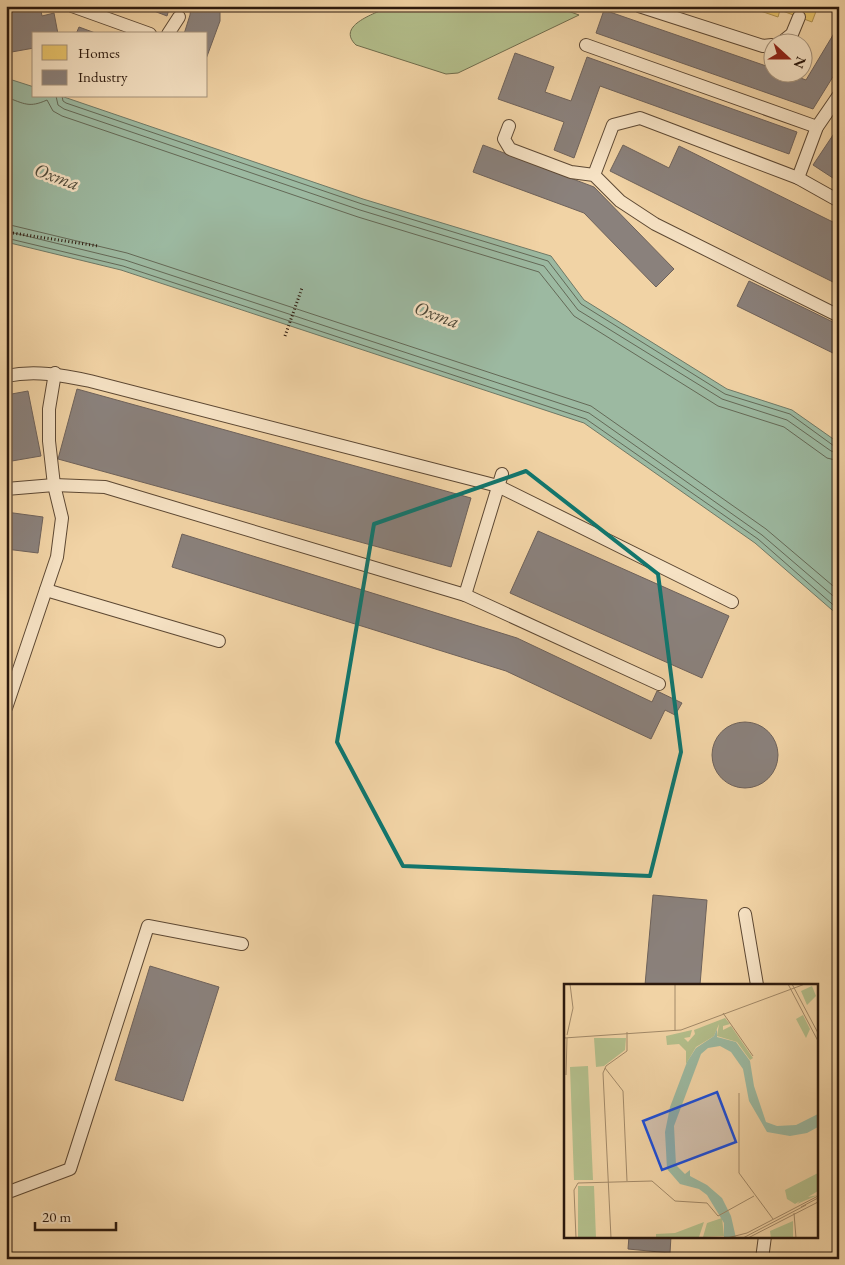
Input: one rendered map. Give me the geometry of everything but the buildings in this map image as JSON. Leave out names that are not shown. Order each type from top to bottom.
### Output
[{"type":"lane","points":[[72,6],[144,32]]},
{"type":"lane","points":[[638,6],[762,46]]},
{"type":"lane","points":[[169,32],[179,17]]},
{"type":"lane","points":[[793,32],[799,17]]},
{"type":"lane","points":[[586,45],[817,127]]},
{"type":"lane","points":[[798,178],[817,127],[839,95]]},
{"type":"lane","points":[[594,175],[613,125],[640,118],[798,178],[839,201]]},
{"type":"lane","points":[[509,126],[504,139],[510,149],[571,172],[594,175],[620,201],[655,224],[839,316]]},
{"type":"lane","points":[[6,376],[15,374],[55,374],[90,381],[500,480],[732,602]]},
{"type":"lane","points":[[6,708],[57,557],[62,518],[54,485],[49,441],[49,409],[55,374]]},
{"type":"lane","points":[[465,595],[500,480]]},
{"type":"lane","points":[[6,489],[54,485],[105,487],[465,595],[659,684]]},
{"type":"lane","points":[[46,590],[219,641]]},
{"type":"lane","points":[[745,914],[757,984]]},
{"type":"lane","points":[[6,1193],[70,1170],[148,926],[242,944]]},
{"type":"lane","points":[[762,1259],[765,1238]]},
{"type":"path","points":[[6,232],[98,246]]},
{"type":"path","points":[[285,336],[302,288]]},
{"type":"highlighted area","points":[[526,471],[658,574],[681,752],[650,876],[403,866],[337,742],[374,524]]},
{"type":"shaded area","points":[[391,6],[554,6],[579,15],[458,73],[446,74],[356,45],[351,38],[351,31],[354,26],[368,16]]},
{"type":"water","name":"Охта","points":[[6,78],[32,86],[32,98],[67,98],[363,199],[551,256],[584,300],[727,389],[792,410],[839,443],[839,616],[755,543],[584,423],[121,270],[6,242]]}]
